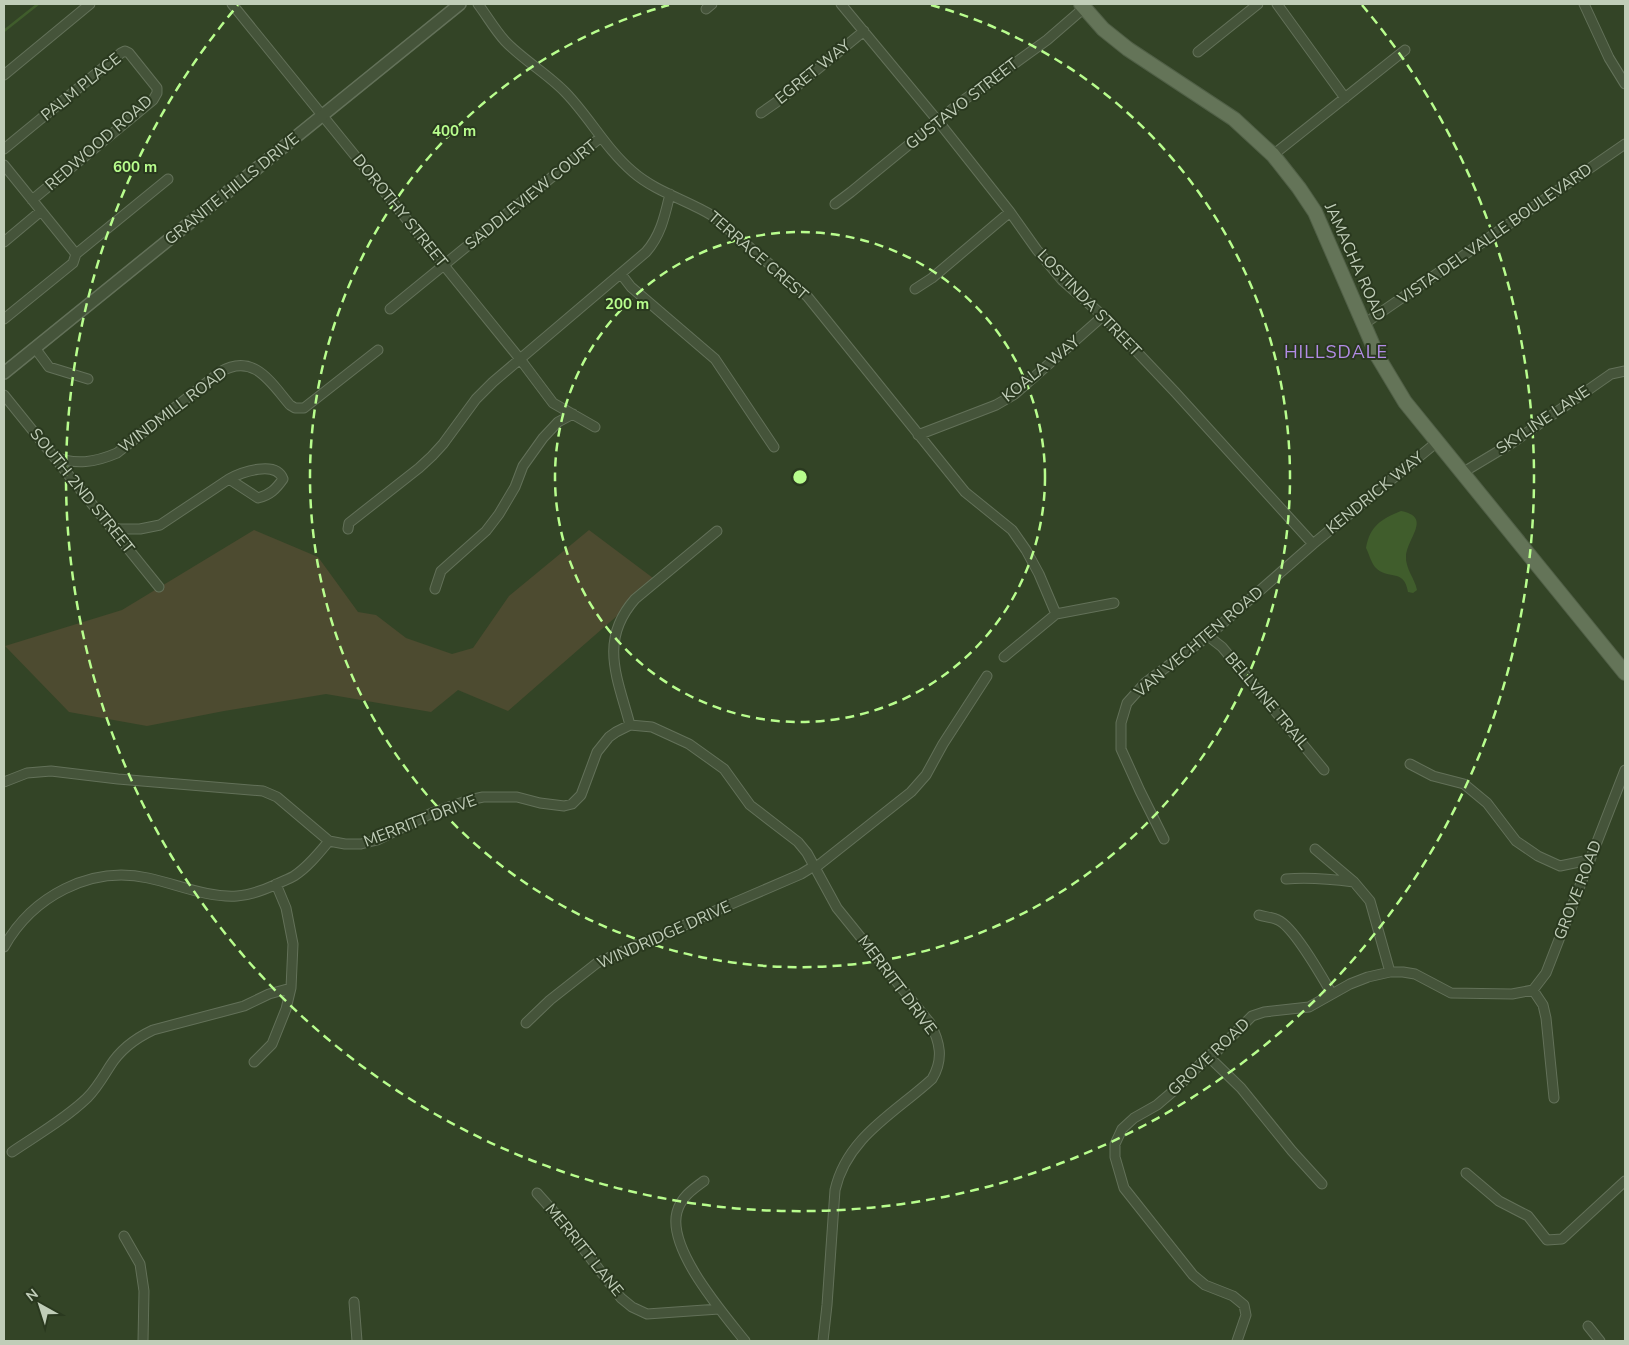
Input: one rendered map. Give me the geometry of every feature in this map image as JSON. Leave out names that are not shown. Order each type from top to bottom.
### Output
[{"type":"main road","name":"JAMACHA ROAD","points":[[1085,5],[1103,29],[1128,49],[1234,118],[1273,155],[1315,212],[1378,357],[1404,402],[1625,673]]},
{"type":"street","points":[[4,75],[90,4]]},
{"type":"street","name":"DOROTHY STREET","points":[[232,4],[520,359],[553,403],[595,427]]},
{"type":"street","name":"GRANITE HILLS DRIVE","points":[[4,373],[460,4]]},
{"type":"street","name":"TERRACE CREST","points":[[478,4],[505,40],[568,94],[621,161],[634,173],[651,185],[698,206],[713,216],[806,296],[965,492],[1012,530],[1039,574],[1056,614]]},
{"type":"street","name":"LOSTINDA STREET","points":[[841,4],[938,121],[1062,280],[1103,316],[1313,544]]},
{"type":"street","points":[[1198,52],[1258,4]]},
{"type":"street","points":[[1277,4],[1345,98]]},
{"type":"street","points":[[1584,4],[1609,58],[1625,84]]},
{"type":"street","name":"GUSTAVO STREET","points":[[835,204],[961,102],[1047,40],[1085,5]]},
{"type":"street","name":"EGRET WAY","points":[[761,113],[781,99],[864,31]]},
{"type":"street","points":[[1273,155],[1405,50]]},
{"type":"street","name":"PALM PLACE","points":[[4,149],[125,51],[129,53],[153,82]]},
{"type":"street","name":"REDWOOD ROAD","points":[[32,200],[153,100],[157,94],[157,88],[153,82]]},
{"type":"street","name":"SADDLEVIEW COURT","points":[[390,309],[601,137]]},
{"type":"street","name":"VISTA DEL VALLE BOULEVARD","points":[[1364,324],[1625,144]]},
{"type":"street","points":[[4,166],[76,254]]},
{"type":"street","points":[[4,319],[73,262],[76,254],[168,179]]},
{"type":"street","points":[[348,530],[348,523],[432,456],[476,399],[493,382],[646,252],[655,242],[661,230],[670,194]]},
{"type":"street","points":[[4,242],[41,212]]},
{"type":"street","points":[[915,289],[932,278],[1010,212]]},
{"type":"street","points":[[621,274],[631,287],[715,359],[774,447]]},
{"type":"street","name":"KOALA WAY","points":[[918,435],[996,405],[1016,394],[1103,316]]},
{"type":"street","points":[[35,348],[50,367],[88,379]]},
{"type":"street","name":"WINDMILL ROAD","points":[[53,456],[61,460],[80,462],[100,460],[117,453],[220,372],[238,365],[254,368],[262,372],[290,405],[295,408],[304,408],[378,350]]},
{"type":"street","name":"SKYLINE LANE","points":[[1462,473],[1512,443],[1611,374],[1625,371]]},
{"type":"street","name":"SOUTH 2ND STREET","points":[[4,395],[159,587]]},
{"type":"street","points":[[435,589],[442,571],[486,531],[499,514],[515,487],[523,466],[543,438],[558,422],[573,414]]},
{"type":"street","name":"KENDRICK WAY","points":[[1313,544],[1437,442]]},
{"type":"street","points":[[110,527],[140,530],[160,525],[229,479],[243,473],[260,469],[276,470],[283,479],[266,496],[258,498],[229,479]]},
{"type":"street","points":[[630,726],[614,666],[612,650],[620,620],[626,609],[635,599],[717,531]]},
{"type":"street","name":"VAN VECHTEN ROAD","points":[[1164,839],[1121,749],[1121,722],[1127,703],[1145,683],[1208,636],[1313,544]]},
{"type":"street","points":[[1004,657],[1056,614],[1114,602]]},
{"type":"street","name":"BELLVINE TRAIL","points":[[1208,636],[1222,647],[1324,770]]},
{"type":"street","name":"WINDRIDGE DRIVE","points":[[526,1023],[550,1000],[597,963],[815,867],[911,792],[926,775],[943,744],[987,676]]},
{"type":"street","name":"MERRITT DRIVE","points":[[329,841],[353,845],[369,843],[432,813],[483,797],[516,798],[564,806],[572,804],[581,796],[594,758],[600,747],[616,732],[630,726],[652,727],[690,744],[724,769],[750,805],[798,842],[807,853],[837,908],[930,1022],[937,1036],[940,1056],[932,1079],[882,1120],[857,1144],[847,1158],[838,1177],[835,1190],[823,1341]]},
{"type":"street","points":[[1410,764],[1433,776],[1464,784],[1488,802],[1516,841],[1538,856],[1560,866],[1589,860]]},
{"type":"street","name":"GROVE ROAD","points":[[1237,1341],[1246,1315],[1244,1305],[1233,1296],[1206,1285],[1192,1275],[1124,1188],[1115,1157],[1115,1144],[1122,1129],[1134,1118],[1157,1105],[1178,1087],[1208,1056],[1218,1050],[1252,1016],[1264,1012],[1308,1007],[1350,984],[1368,977],[1390,972],[1414,974],[1451,993],[1512,994],[1533,990],[1546,973],[1625,770]]},
{"type":"street","points":[[4,782],[27,773],[51,771],[263,791],[277,797],[329,841],[315,859],[294,876],[268,889],[248,894],[219,895],[146,877],[119,875],[103,876],[72,886],[50,897],[29,913],[12,933],[4,947]]},
{"type":"street","points":[[1315,849],[1354,882],[1370,901],[1390,972]]},
{"type":"street","points":[[1286,879],[1316,878],[1354,882]]},
{"type":"street","points":[[254,1062],[272,1044],[286,1009],[291,988],[293,944],[286,908],[276,884]]},
{"type":"street","points":[[1258,915],[1279,920],[1286,926],[1332,994]]},
{"type":"street","points":[[12,1152],[70,1112],[88,1097],[101,1082],[119,1054],[143,1034],[244,1006],[269,994],[291,988]]},
{"type":"street","points":[[1533,990],[1543,1005],[1546,1018],[1554,1098]]},
{"type":"street","points":[[1208,1056],[1241,1088],[1292,1151],[1322,1184]]},
{"type":"street","points":[[1466,1173],[1499,1201],[1528,1216],[1547,1240],[1562,1239],[1625,1181]]},
{"type":"street","points":[[704,1180],[689,1193],[677,1212],[676,1225],[681,1246],[689,1265],[719,1309],[745,1341]]},
{"type":"street","name":"MERRITT LANE","points":[[538,1192],[621,1298],[632,1307],[647,1314],[719,1309]]},
{"type":"street","points":[[124,1236],[140,1264],[144,1291],[143,1341]]},
{"type":"street","points":[[354,1302],[356,1341]]},
{"type":"street","points":[[1588,1326],[1600,1341]]},
{"type":"shaded area","points":[[1401,511],[1410,514],[1417,523],[1406,556],[1407,565],[1417,590],[1413,593],[1408,592],[1406,584],[1399,577],[1380,571],[1375,567],[1366,548],[1370,534],[1378,524],[1382,520]]},
{"type":"shaded area","points":[[254,530],[318,557],[358,612],[376,615],[406,638],[452,654],[473,648],[509,596],[589,530],[657,581],[508,711],[458,690],[431,712],[326,694],[147,726],[69,712],[5,646],[122,610]]},
{"type":"waterway","points":[[4,31],[38,4]]},
{"type":"district","name":"HILLSDALE","points":[[1336,352]]}]
